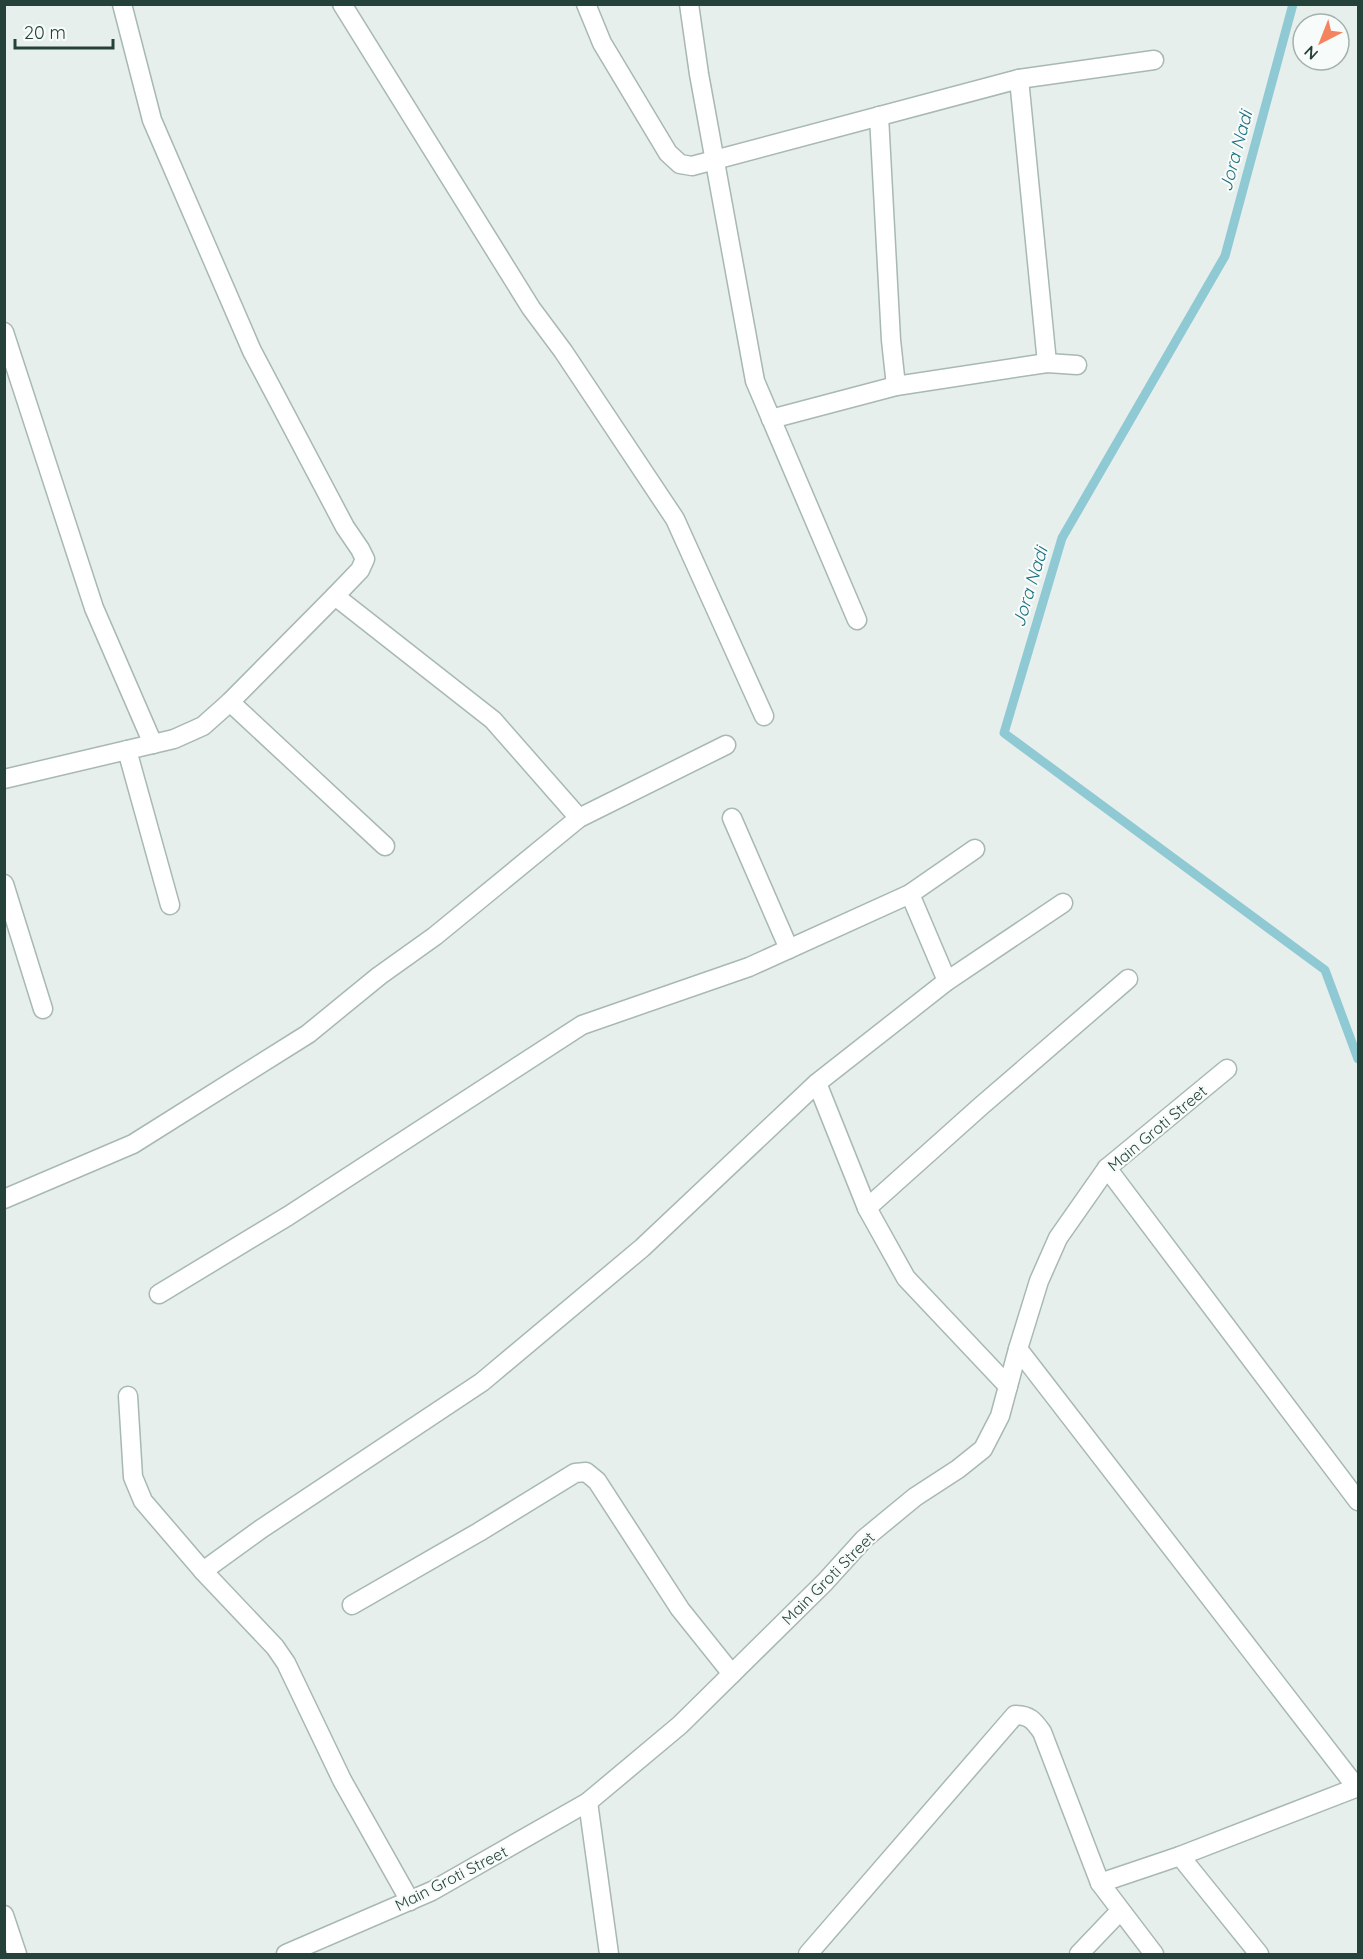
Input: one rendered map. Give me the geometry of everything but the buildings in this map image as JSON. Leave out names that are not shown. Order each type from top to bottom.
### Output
[{"type":"street","points":[[4,779],[174,739],[203,726],[230,702],[360,570],[365,560],[339,517],[248,341],[152,120],[122,4]]},
{"type":"street","points":[[342,4],[531,308],[563,351],[675,519],[764,716]]},
{"type":"street","points":[[586,4],[602,43],[668,153],[680,164],[692,166],[1019,79],[1154,60]]},
{"type":"street","points":[[689,4],[699,74],[755,381],[857,620]]},
{"type":"street","points":[[1019,79],[1047,363]]},
{"type":"street","points":[[879,116],[891,340],[896,386]]},
{"type":"street","points":[[4,332],[94,608],[153,744]]},
{"type":"street","points":[[771,419],[896,386],[1047,363],[1077,365]]},
{"type":"street","points":[[334,596],[494,720],[579,818]]},
{"type":"street","points":[[230,702],[385,846]]},
{"type":"street","points":[[4,1199],[133,1144],[308,1034],[380,976],[435,936],[579,818],[726,745]]},
{"type":"street","points":[[127,750],[170,905]]},
{"type":"street","points":[[732,818],[789,949]]},
{"type":"street","points":[[159,1294],[288,1216],[582,1025],[749,967],[910,894],[975,849]]},
{"type":"street","points":[[4,884],[43,1009]]},
{"type":"street","points":[[910,894],[947,981]]},
{"type":"street","points":[[203,1571],[261,1529],[482,1382],[642,1248],[817,1083],[947,981],[1063,903]]},
{"type":"street","points":[[867,1208],[1128,979]]},
{"type":"street","name":"Main Groti Street","points":[[286,1954],[432,1891],[588,1802],[680,1725],[825,1582],[864,1539],[915,1497],[958,1469],[983,1449],[1000,1416],[1039,1281],[1058,1238],[1107,1168],[1227,1069]]},
{"type":"street","points":[[817,1083],[867,1208],[906,1278],[1008,1386]]},
{"type":"street","points":[[1107,1168],[1359,1501]]},
{"type":"street","points":[[1018,1349],[1358,1787],[1180,1856],[1100,1883]]},
{"type":"street","points":[[128,1396],[133,1477],[143,1501],[203,1571],[275,1647],[286,1663],[342,1780],[410,1901]]},
{"type":"street","points":[[352,1605],[479,1532],[575,1473],[586,1472],[597,1481],[680,1609],[732,1674]]},
{"type":"street","points":[[808,1954],[1016,1715],[1025,1715],[1033,1720],[1042,1732],[1100,1883],[1154,1954]]},
{"type":"street","points":[[588,1802],[609,1954]]},
{"type":"street","points":[[1180,1856],[1259,1954]]},
{"type":"street","points":[[1079,1954],[1120,1911]]},
{"type":"street","points":[[4,1915],[17,1954]]},
{"type":"waterway","name":"Jora Nadi","points":[[1293,4],[1225,256],[1062,538],[1004,733],[1325,970],[1358,1059]]}]
